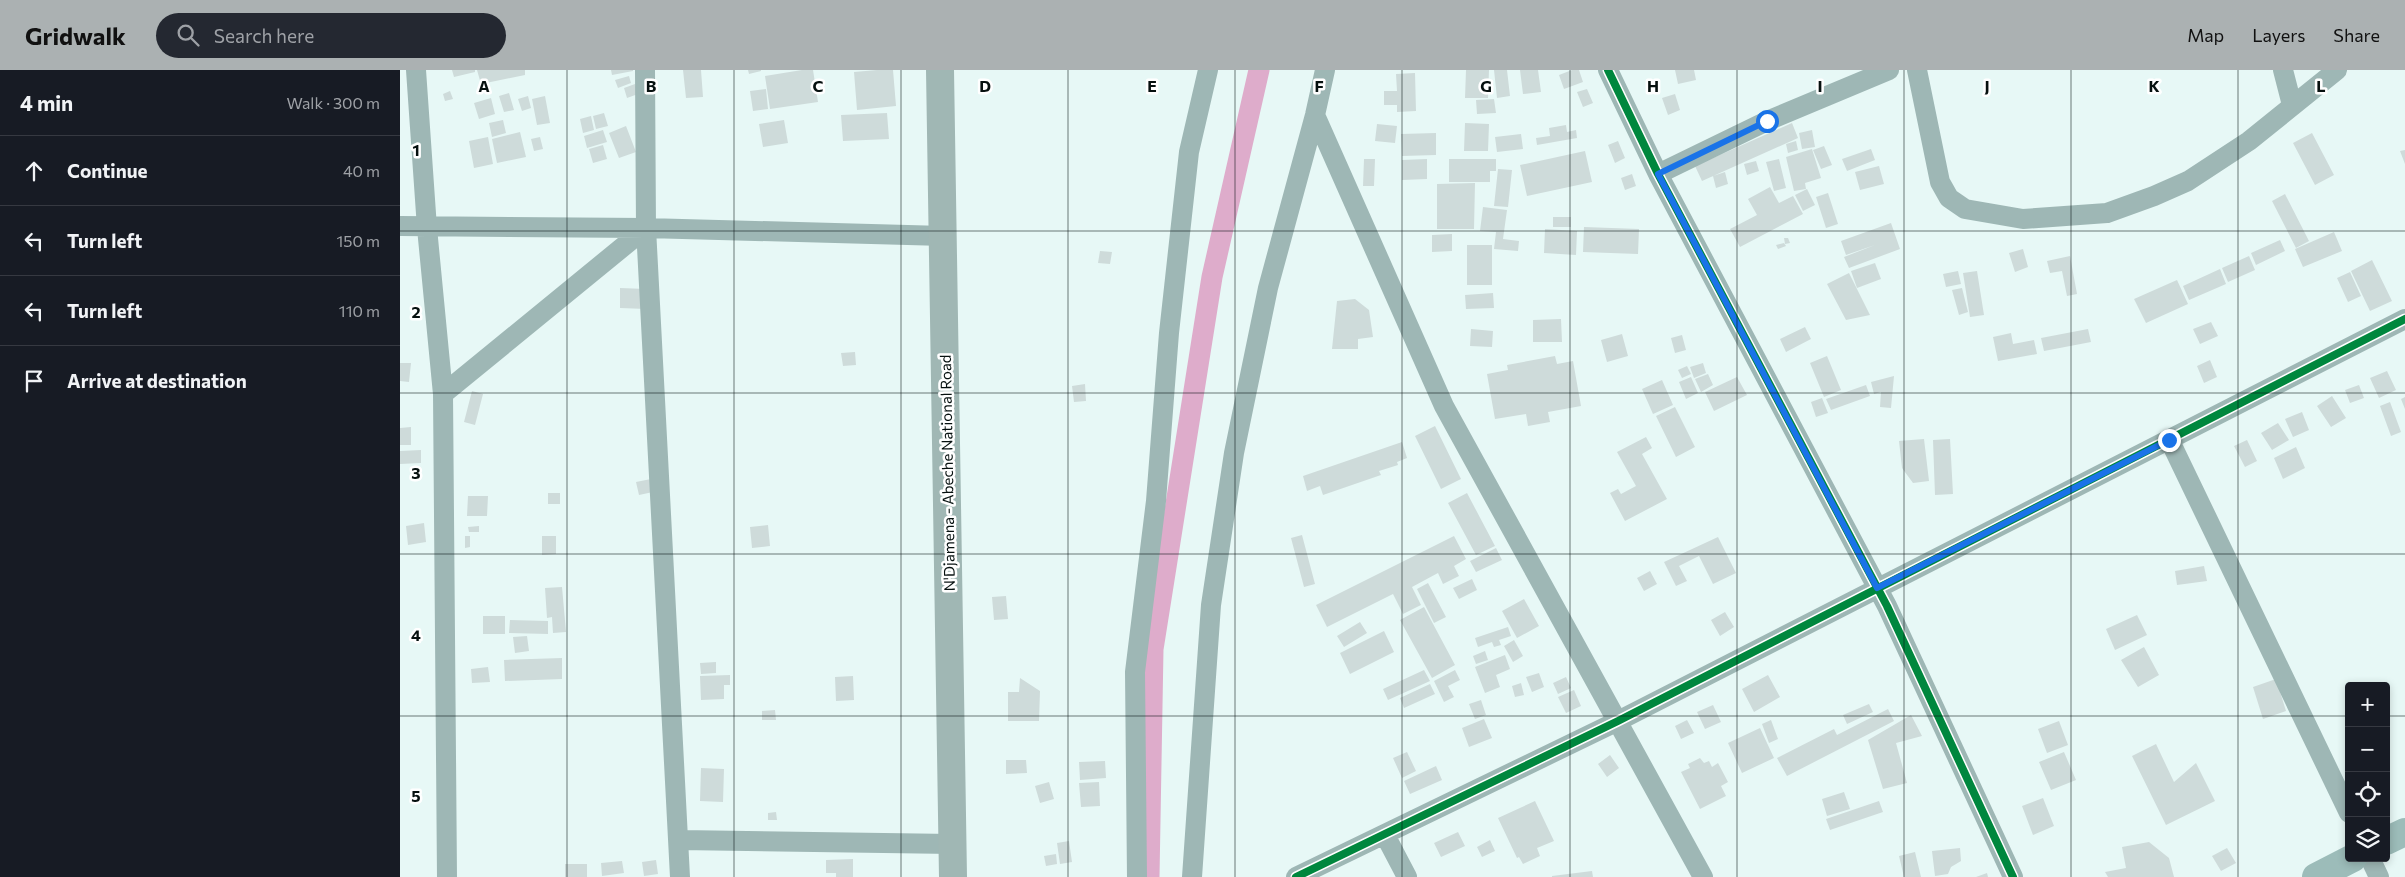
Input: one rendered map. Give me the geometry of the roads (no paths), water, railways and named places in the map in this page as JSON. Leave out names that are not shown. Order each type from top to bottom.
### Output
[{"type":"highway","name":"N'Djamena - Abeche National Road","points":[[940,70],[953,877]]},
{"type":"main road","points":[[2390,839],[2405,832]]},
{"type":"main road","points":[[2316,877],[2345,862]]},
{"type":"street","points":[[416,70],[427,228],[443,394],[447,877]]},
{"type":"street","points":[[645,70],[646,228],[680,840],[680,877]]},
{"type":"street","points":[[1136,877],[1135,672],[1156,501],[1169,333],[1188,152],[1208,70]]},
{"type":"street","points":[[1192,877],[1211,605],[1234,453],[1268,288],[1315,115],[1325,70]]},
{"type":"street","points":[[1608,70],[1658,174],[1877,588],[2013,877]]},
{"type":"street","points":[[1658,174],[1767,121],[1888,70]]},
{"type":"street","points":[[1917,70],[1940,182],[1949,198],[1965,209],[2023,219],[2107,213],[2188,181],[2241,146],[2337,70]]},
{"type":"street","points":[[2283,70],[2292,105]]},
{"type":"street","points":[[1315,115],[1444,406],[1703,877]]},
{"type":"street","points":[[400,226],[427,228],[646,228],[944,236]]},
{"type":"street","points":[[443,394],[646,228]]},
{"type":"street","points":[[1296,877],[1618,721],[2405,319]]},
{"type":"street","points":[[2169,440],[2345,805]]},
{"type":"street","points":[[1385,835],[1407,877]]},
{"type":"street","points":[[680,840],[952,844]]},
{"type":"street","points":[[2372,862],[2379,877]]},
{"type":"waterway","points":[[1149,877],[1153,649],[1212,277],[1259,70]]}]
